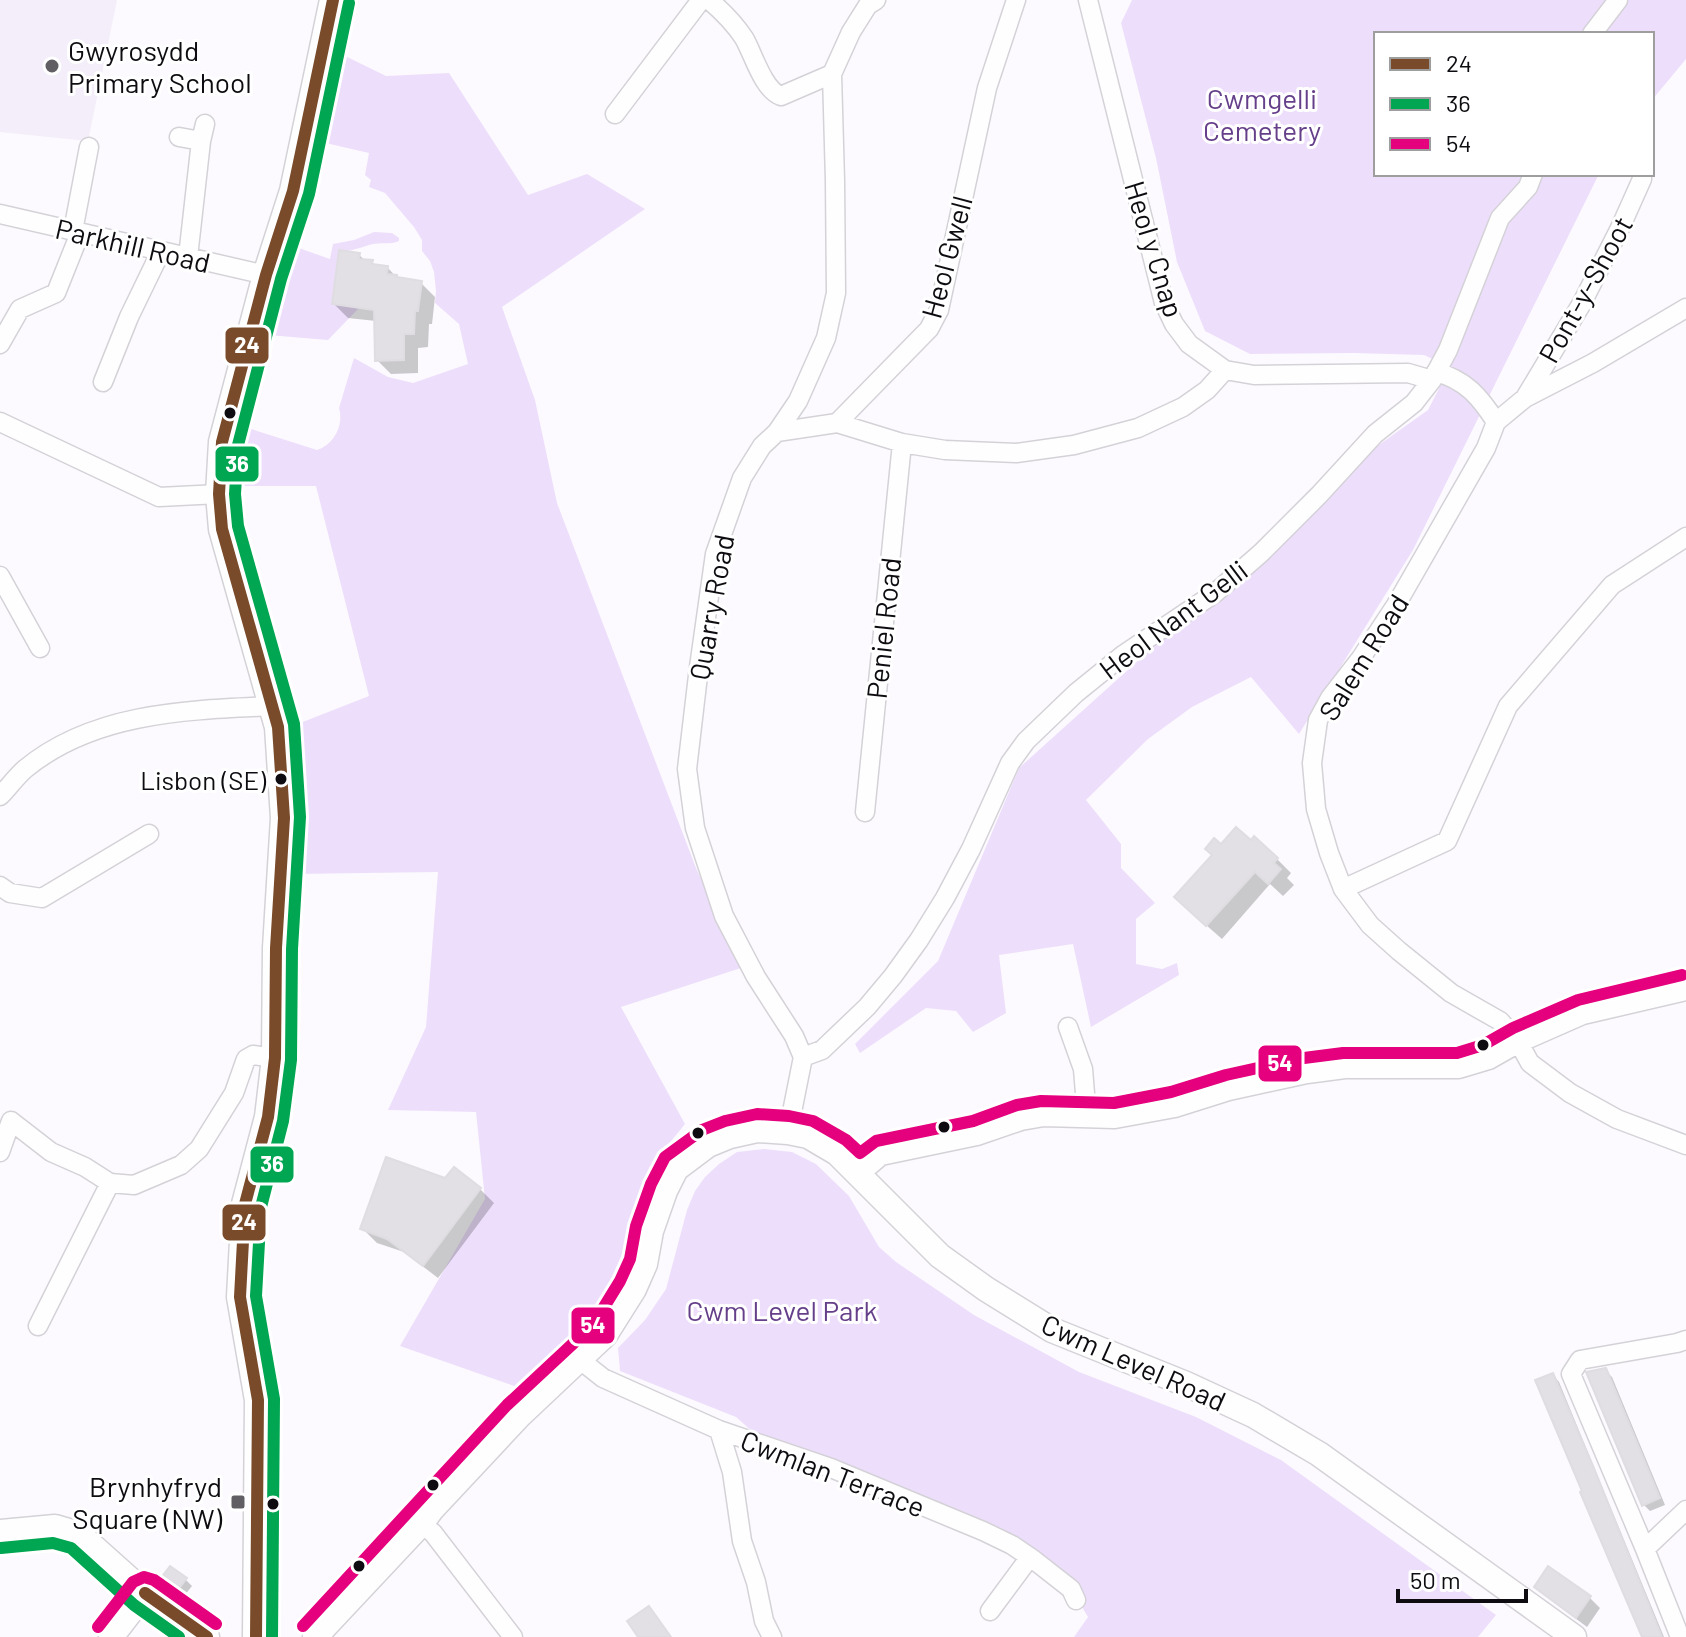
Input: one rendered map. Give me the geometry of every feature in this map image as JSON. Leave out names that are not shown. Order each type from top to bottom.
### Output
[{"type":"main road","points":[[256,1637],[258,1400],[240,1297],[245,1204],[268,1117],[275,1058],[276,948],[284,818],[278,727],[222,529],[219,494],[222,442],[266,275],[293,191],[333,0]]},
{"type":"street","points":[[615,114],[701,0]]},
{"type":"street","points":[[709,0],[744,39],[774,94],[781,96],[832,74]]},
{"type":"street","name":"Quarry Road","points":[[803,1057],[794,1036],[756,977],[724,916],[695,828],[687,769],[715,554],[742,478],[762,446],[777,432],[798,401],[826,338],[836,293],[832,74],[851,32],[868,5],[876,0]]},
{"type":"street","name":"Heol Gwell","points":[[837,423],[929,329],[939,310],[987,88],[1016,0]]},
{"type":"street","name":"Heol y Cnap","points":[[1088,0],[1164,303],[1189,344],[1225,370],[1254,375],[1408,373],[1460,380],[1493,424]]},
{"type":"street","points":[[1594,32],[1618,0]]},
{"type":"street","points":[[179,137],[203,132],[188,257]]},
{"type":"street","points":[[0,344],[20,309],[56,293],[77,232],[89,147]]},
{"type":"street","name":"Heol Nant Gelli","points":[[803,1057],[822,1050],[867,1007],[919,940],[971,849],[1010,763],[1026,741],[1076,693],[1123,655],[1215,593],[1261,553],[1375,434],[1414,403],[1448,350],[1500,218],[1528,187],[1532,176]]},
{"type":"street","name":"Pont-y-Shoot","points":[[1525,398],[1582,303],[1642,179]]},
{"type":"street","name":"Parkhill Road","points":[[0,214],[266,275]]},
{"type":"street","points":[[103,382],[129,317],[161,251]]},
{"type":"street","points":[[1493,424],[1525,398],[1605,357],[1686,308]]},
{"type":"street","points":[[93,351],[113,358]]},
{"type":"street","points":[[777,432],[837,423],[902,443],[945,450],[1016,453],[1074,445],[1138,428],[1183,407],[1207,390],[1225,370]]},
{"type":"street","points":[[0,422],[159,497],[219,494]]},
{"type":"street","name":"Salem Road","points":[[1493,424],[1396,605],[1330,698],[1318,720],[1312,763],[1316,809],[1343,889],[1370,925],[1451,993],[1500,1021],[1519,1043],[1530,1063],[1570,1093],[1617,1119],[1686,1145]]},
{"type":"street","name":"Peniel Road","points":[[865,812],[902,443]]},
{"type":"street","points":[[1343,889],[1447,841],[1508,706],[1612,585],[1686,537]]},
{"type":"street","points":[[0,576],[40,648]]},
{"type":"street","points":[[0,796],[25,770],[67,742],[111,724],[149,716],[273,706]]},
{"type":"street","points":[[0,886],[10,893],[42,898],[149,834]]},
{"type":"street","points":[[860,1174],[881,1156],[977,1136],[1021,1121],[1044,1117],[1115,1119],[1175,1108],[1229,1091],[1307,1074],[1345,1069],[1459,1069],[1489,1060],[1583,1015],[1686,991]]},
{"type":"street","points":[[1068,1027],[1083,1069],[1087,1118]]},
{"type":"street","points":[[0,1152],[11,1121],[51,1152],[85,1167],[110,1183],[134,1185],[181,1165],[199,1149],[234,1093],[246,1059],[253,1055],[275,1058]]},
{"type":"street","points":[[788,1132],[803,1057]]},
{"type":"street","name":"Cwm Level Road","points":[[315,1637],[519,1416],[605,1335],[634,1289],[645,1264],[651,1231],[676,1169],[708,1145],[757,1130],[808,1136],[837,1153],[940,1256],[986,1289],[1052,1330],[1186,1384],[1253,1415],[1319,1454],[1574,1637]]},
{"type":"street","points":[[38,1326],[110,1183]]},
{"type":"street","points":[[1680,1637],[1571,1374],[1580,1360],[1686,1340]]},
{"type":"street","name":"Cwmlan Terrace","points":[[579,1359],[603,1378],[719,1430],[845,1473],[1012,1545],[1071,1589],[1076,1600]]},
{"type":"street","points":[[719,1430],[732,1472],[742,1541],[756,1582],[764,1621],[772,1637]]},
{"type":"street","points":[[1645,1549],[1686,1510]]},
{"type":"street","points":[[421,1524],[433,1533],[513,1637]]},
{"type":"street","points":[[0,1532],[55,1527],[79,1534],[145,1593],[207,1637]]},
{"type":"street","points":[[990,1611],[1030,1557]]},
{"type":"street","points":[[111,1637],[145,1593]]},
{"type":"shaded area","name":"Gwyrosydd Primary School","points":[[0,0],[117,0],[88,141],[0,132]]},
{"type":"green space","name":"Cwmgelli Cemetery","points":[[1132,0],[1686,0],[1686,59],[1654,98],[1654,32],[1374,32],[1374,176],[1598,176],[1413,550],[1299,734],[1251,677],[1192,707],[1148,739],[1086,800],[1121,844],[1121,868],[1155,903],[1136,919],[1136,964],[1162,969],[1177,963],[1179,975],[1091,1027],[1073,944],[999,955],[1006,1013],[973,1032],[956,1011],[926,1008],[860,1053],[855,1044],[938,961],[1019,768],[1373,449],[1428,410],[1450,367],[1424,355],[1250,354],[1205,331],[1177,262],[1156,158],[1121,23]]},
{"type":"green space","points":[[339,53],[386,76],[449,73],[528,195],[587,174],[645,209],[502,307],[535,400],[557,503],[696,868],[741,968],[621,1007],[685,1124],[663,1151],[592,1322],[523,1389],[400,1346],[485,1199],[476,1112],[388,1110],[426,1027],[438,872],[294,874],[295,725],[369,696],[316,486],[229,486],[245,427],[317,450],[333,439],[339,427],[339,408],[354,358],[388,377],[413,383],[468,364],[459,324],[435,303],[434,272],[422,251],[422,240],[385,193],[369,187],[371,180],[365,175],[369,153],[317,141]]},
{"type":"green space","points":[[374,232],[392,233],[399,241],[339,251],[332,304],[359,308],[328,340],[268,335],[293,246],[330,259],[333,244]]},
{"type":"green space","name":"Cwm Level Park","points":[[764,1149],[792,1152],[816,1164],[849,1196],[879,1247],[974,1315],[1079,1372],[1196,1417],[1281,1460],[1496,1615],[1478,1637],[1074,1637],[1088,1617],[1074,1583],[754,1433],[736,1417],[620,1371],[618,1348],[645,1320],[666,1289],[695,1191],[719,1164],[737,1152]]},
{"type":"building","points":[[339,250],[360,253],[359,259],[388,266],[387,274],[422,281],[418,311],[415,311],[414,334],[404,334],[404,360],[375,361],[374,310],[332,304]]},
{"type":"building","points":[[1236,827],[1251,840],[1254,836],[1278,858],[1274,863],[1281,869],[1268,884],[1255,872],[1206,926],[1174,897],[1212,855],[1205,849],[1214,838],[1221,844]]},
{"type":"building","points":[[386,1157],[445,1178],[454,1167],[481,1188],[423,1266],[387,1239],[360,1229]]},
{"type":"building","points":[[1606,1368],[1660,1498],[1642,1506],[1586,1372]]},
{"type":"building","points":[[1553,1373],[1662,1637],[1642,1637],[1580,1492],[1535,1380]]},
{"type":"building","points":[[170,1566],[187,1578],[174,1595],[157,1583]]},
{"type":"building","points":[[1548,1566],[1591,1596],[1576,1618],[1534,1587]]},
{"type":"building","points":[[649,1606],[671,1637],[638,1637],[627,1621]]},
{"type":"transit line","name":"24","points":[[256,1637],[258,1400],[240,1297],[245,1204],[268,1117],[275,1058],[276,948],[284,818],[278,727],[222,529],[219,494],[222,442],[266,275],[293,191],[333,0]]},
{"type":"transit line","name":"36","points":[[272,1637],[274,1399],[256,1296],[261,1207],[283,1121],[291,1060],[292,949],[300,817],[294,724],[238,526],[235,494],[238,445],[281,279],[309,194],[349,3]]},
{"type":"transit line","name":"54","points":[[303,1626],[507,1405],[593,1325],[630,1259],[636,1226],[651,1184],[665,1157],[702,1130],[757,1114],[789,1116],[813,1121],[846,1140],[860,1153],[876,1141],[973,1121],[1017,1105],[1041,1101],[1114,1103],[1171,1092],[1226,1075],[1343,1053],[1457,1053],[1483,1045],[1513,1028],[1578,1000],[1682,975]]},
{"type":"transit line","name":"36","points":[[1,1548],[53,1543],[71,1548],[134,1605],[179,1637]]},
{"type":"transit line","name":"54","points":[[98,1627],[133,1582],[144,1577],[154,1580],[216,1624]]},
{"type":"transit line","name":"24","points":[[145,1593],[207,1637]]},
{"type":"place","name":"Gwyrosydd Primary School","points":[[52,66]]},
{"type":"place","name":"Lisbon (SE)","points":[[281,779]]},
{"type":"place","name":"Brynhyfryd Square (NW)","points":[[238,1502]]}]
